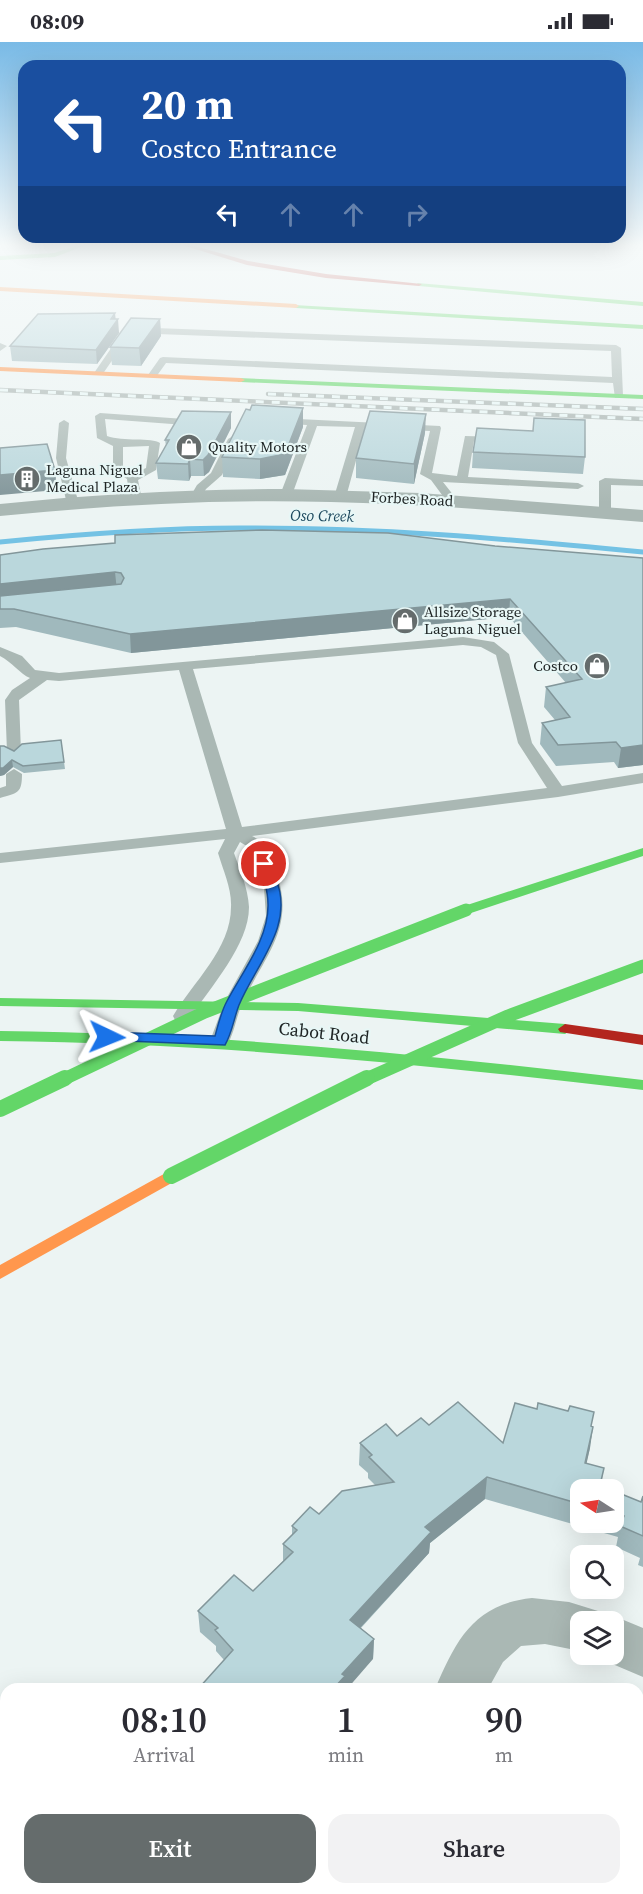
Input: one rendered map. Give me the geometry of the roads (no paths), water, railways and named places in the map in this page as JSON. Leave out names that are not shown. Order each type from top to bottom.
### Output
[{"type":"main road","points":[[0,369],[643,397]]},
{"type":"main road","points":[[0,1109],[205,1012],[466,910],[643,852]]},
{"type":"main road","points":[[0,1273],[171,1176],[393,1065],[508,1016],[643,966]]},
{"type":"main road","name":"Cabot Road","points":[[0,1002],[232,1004],[385,1013],[531,1025],[643,1040]]},
{"type":"main road","name":"Cabot Road","points":[[0,1036],[220,1041],[519,1070],[643,1085]]},
{"type":"street","name":"Forbes Road","points":[[0,510],[136,500],[286,495],[452,501],[643,516]]},
{"type":"street","points":[[464,1683],[489,1640],[513,1623],[548,1620],[570,1626]]},
{"type":"street","points":[[624,1644],[643,1653]]},
{"type":"lane","points":[[99,373],[128,330]]},
{"type":"lane","points":[[132,330],[618,380]]},
{"type":"lane","points":[[330,383],[335,367],[353,353],[616,348],[618,396]]},
{"type":"lane","points":[[153,375],[163,360],[335,367]]},
{"type":"lane","points":[[132,478],[151,470],[155,443],[118,444],[102,438],[100,416],[211,423]]},
{"type":"lane","points":[[265,420],[436,428],[426,474],[435,478],[578,486]]},
{"type":"lane","points":[[286,495],[313,422]]},
{"type":"lane","points":[[64,423],[61,458],[73,504]]},
{"type":"lane","points":[[340,496],[361,424]]},
{"type":"lane","points":[[196,497],[201,488],[216,475],[239,428]]},
{"type":"lane","points":[[462,480],[469,438],[513,440]]},
{"type":"lane","points":[[118,444],[118,469],[132,478],[136,500]]},
{"type":"lane","points":[[435,478],[452,501]]},
{"type":"lane","points":[[605,513],[605,481],[643,483]]},
{"type":"lane","points":[[0,651],[16,660],[31,674],[59,677],[463,641],[488,644],[497,648],[502,654],[525,743],[558,792]]},
{"type":"lane","points":[[185,666],[236,834],[256,845],[272,884],[275,903],[274,921],[263,948],[232,1004],[220,1041]]},
{"type":"lane","points":[[14,752],[12,700],[17,693],[43,676]]},
{"type":"lane","points":[[0,793],[14,788],[14,774]]},
{"type":"lane","points":[[0,858],[236,834],[558,792],[643,778]]},
{"type":"lane","points":[[170,1039],[188,1003],[228,948],[237,927],[240,907],[238,892],[226,853],[236,834]]},
{"type":"waterway","name":"Oso Creek","points":[[0,542],[150,530],[291,528],[442,535],[643,552]]},
{"type":"railway","points":[[0,390],[643,419]]},
{"type":"railway","points":[[268,394],[643,409]]},
{"type":"place","name":"Quality Motors","points":[[189,447]]},
{"type":"place","name":"Laguna Niguel Medical Plaza","points":[[27,479]]},
{"type":"place","name":"Allsize Storage Laguna Niguel","points":[[405,621]]},
{"type":"place","name":"Costco","points":[[597,666]]}]
